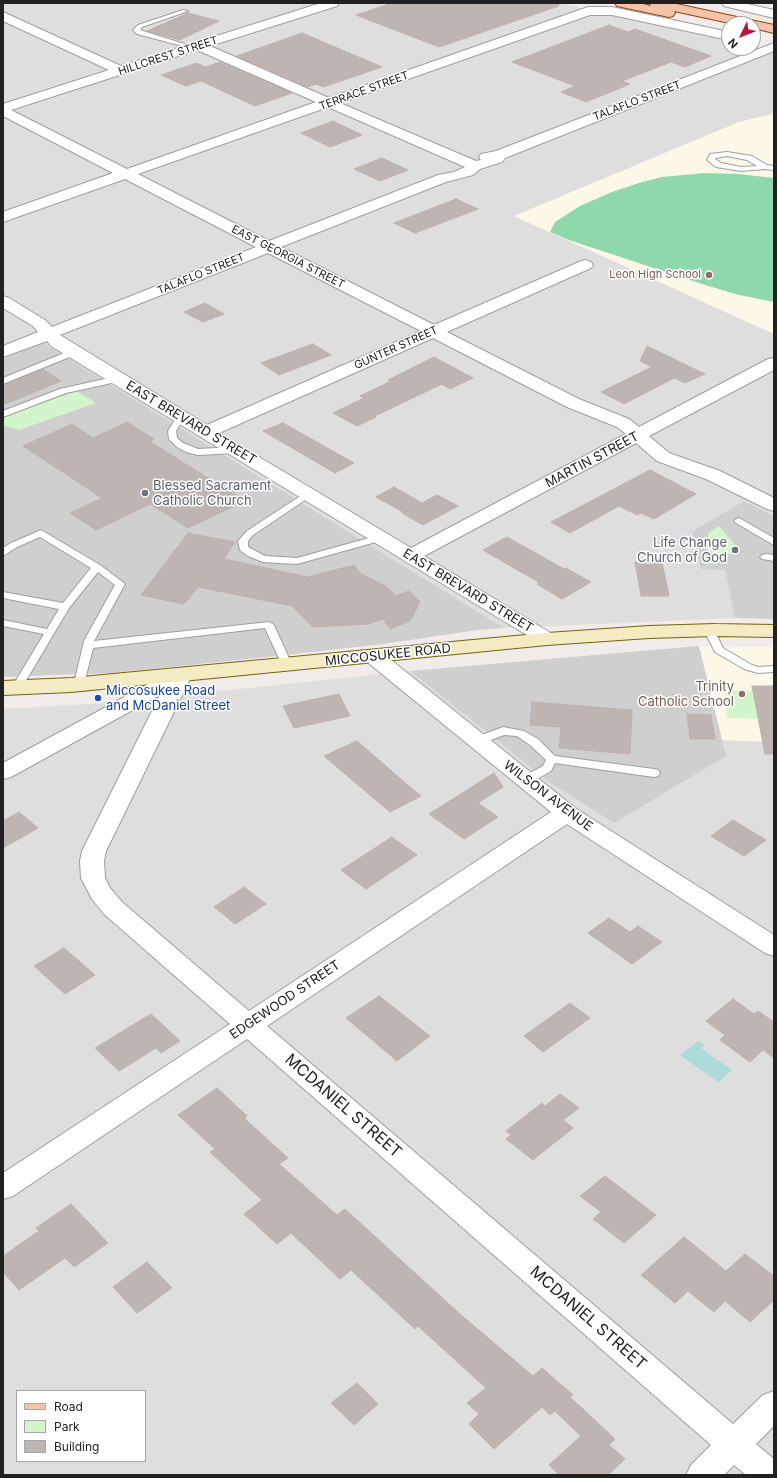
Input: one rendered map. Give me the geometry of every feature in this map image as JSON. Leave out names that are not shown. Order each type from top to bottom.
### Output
[{"type":"main road","points":[[621,3],[721,24]]},
{"type":"main road","points":[[655,3],[774,29]]},
{"type":"main road","points":[[761,37],[774,38]]},
{"type":"street","name":"HILLCREST STREET","points":[[3,108],[333,3]]},
{"type":"street","points":[[728,3],[774,14]]},
{"type":"street","name":"TERRACE STREET","points":[[3,217],[330,104],[591,11],[612,11],[721,34]]},
{"type":"street","points":[[3,16],[121,71]]},
{"type":"street","points":[[761,41],[774,47]]},
{"type":"street","points":[[195,47],[470,164]]},
{"type":"street","name":"TALAFLO STREET","points":[[3,352],[443,178],[468,172],[470,164],[497,159],[499,155],[774,47]]},
{"type":"street","name":"EAST GEORGIA STREET","points":[[3,111],[573,403],[610,429],[637,436],[663,456],[713,475],[774,505]]},
{"type":"street","name":"GUNTER STREET","points":[[206,432],[585,264]]},
{"type":"street","name":"EAST BREVARD STREET","points":[[3,301],[39,324],[58,342],[74,352],[546,639]]},
{"type":"street","name":"MARTIN STREET","points":[[410,556],[774,363]]},
{"type":"street","name":"MICCOSUKEE ROAD","points":[[10,688],[79,684],[181,675],[546,639],[649,632],[710,630],[774,631]]},
{"type":"street","name":"WILSON AVENUE","points":[[373,656],[567,813],[774,947]]},
{"type":"street","points":[[3,772],[181,675]]},
{"type":"street","name":"MCDANIEL STREET","points":[[181,675],[94,851],[92,861],[93,878],[101,893],[113,908],[769,1475]]},
{"type":"street","name":"EDGEWOOD STREET","points":[[3,1188],[567,813]]},
{"type":"street","points":[[702,1475],[774,1406]]},
{"type":"lane","points":[[185,11],[140,26],[136,30],[139,33],[195,47]]},
{"type":"lane","points":[[765,167],[749,158],[727,154],[713,156],[711,160],[720,165],[741,169],[765,167],[774,168]]},
{"type":"lane","points":[[3,381],[74,352]]},
{"type":"lane","points":[[3,414],[64,391],[118,379]]},
{"type":"lane","points":[[181,417],[172,432],[173,439],[180,446],[188,450],[198,452],[235,450]]},
{"type":"lane","points":[[308,494],[250,533],[243,541],[243,548],[262,559],[297,561],[380,538]]},
{"type":"lane","points":[[739,521],[774,542]]},
{"type":"lane","points":[[3,553],[14,545],[41,533],[98,567],[120,584],[88,645],[79,684]]},
{"type":"lane","points":[[10,688],[65,607],[98,567]]},
{"type":"lane","points":[[3,595],[65,607]]},
{"type":"lane","points":[[3,623],[49,632]]},
{"type":"lane","points":[[88,645],[269,625],[287,665]]},
{"type":"lane","points":[[710,630],[719,650],[736,661],[758,670],[774,669]]},
{"type":"lane","points":[[478,741],[503,731],[520,733],[534,742],[552,759],[654,773]]},
{"type":"lane","points":[[526,780],[547,768],[552,759]]},
{"type":"shaded area","points":[[3,3],[559,3],[721,39],[721,56],[761,56],[761,48],[774,52],[774,114],[739,122],[515,216],[774,334],[774,516],[744,501],[725,569],[735,618],[504,628],[43,343],[3,359]]},
{"type":"shaded area","name":"Leon High School","points":[[774,114],[774,334],[514,216],[739,122]]},
{"type":"shaded area","name":"Blessed Sacrament Catholic Church","points":[[43,343],[504,628],[477,630],[384,644],[112,673],[3,677],[3,359]]},
{"type":"shaded area","name":"Life Change Church of God","points":[[744,501],[774,516],[774,619],[735,618],[725,570],[701,569],[692,532]]},
{"type":"shaded area","name":"Trinity Catholic School","points":[[699,646],[774,647],[774,742],[722,740]]},
{"type":"shaded area","points":[[699,646],[726,756],[614,823],[549,782],[410,671]]},
{"type":"shaded area","points":[[410,671],[549,782],[725,756],[722,740],[774,742],[774,1475],[3,1475],[3,709],[106,703]]},
{"type":"green space","name":"Leon High School","points":[[705,173],[738,174],[774,178],[774,302],[735,294],[699,283],[569,240],[550,232],[555,222],[580,206],[612,192],[662,177]]},
{"type":"green space","points":[[77,391],[96,403],[19,430],[3,425],[3,417]]},
{"type":"green space","points":[[719,526],[741,552],[723,555],[723,561],[707,564],[708,533]]},
{"type":"green space","points":[[724,690],[753,691],[758,719],[727,718]]},
{"type":"water","points":[[698,1041],[705,1045],[701,1048],[732,1070],[718,1082],[680,1055]]},
{"type":"building","points":[[392,3],[558,3],[559,6],[439,47],[356,15]]},
{"type":"building","points":[[188,13],[219,21],[180,40],[147,31]]},
{"type":"building","points":[[609,25],[628,32],[635,29],[711,56],[685,67],[671,62],[622,81],[630,84],[586,102],[561,92],[575,86],[512,62]]},
{"type":"building","points":[[302,33],[382,67],[323,87],[317,84],[308,87],[237,56]]},
{"type":"building","points":[[220,62],[292,93],[255,106],[201,81],[186,86],[161,75],[197,63],[205,67]]},
{"type":"building","points":[[333,121],[362,135],[330,147],[301,133]]},
{"type":"building","points":[[382,158],[408,170],[380,181],[354,169]]},
{"type":"building","points":[[456,199],[478,209],[415,233],[394,223]]},
{"type":"building","points":[[205,303],[224,314],[203,322],[184,312]]},
{"type":"building","points":[[313,344],[331,355],[279,375],[261,363]]},
{"type":"building","points":[[647,346],[705,374],[685,383],[674,378],[624,404],[601,392],[652,367],[640,361]]},
{"type":"building","points":[[434,357],[473,378],[450,389],[442,384],[357,426],[333,413],[364,398],[360,396],[391,381],[388,380]]},
{"type":"building","points":[[43,369],[61,381],[3,405],[3,385]]},
{"type":"building","points":[[127,422],[154,439],[149,441],[245,501],[188,528],[150,504],[96,530],[70,513],[102,498],[23,446],[72,424],[93,438]]},
{"type":"building","points":[[283,423],[354,463],[335,473],[263,431]]},
{"type":"building","points":[[650,470],[696,494],[654,519],[641,513],[637,515],[619,506],[570,533],[551,522]]},
{"type":"building","points":[[394,487],[422,503],[437,495],[458,506],[423,525],[376,497]]},
{"type":"building","points":[[188,533],[235,542],[224,559],[308,577],[354,565],[360,573],[387,587],[396,596],[409,591],[420,602],[410,621],[390,629],[383,619],[368,624],[313,627],[292,606],[198,587],[184,604],[141,595]]},
{"type":"building","points":[[507,537],[564,569],[566,568],[591,582],[562,599],[537,584],[540,583],[483,550]]},
{"type":"building","points":[[635,562],[662,562],[669,596],[641,596]]},
{"type":"building","points":[[752,686],[774,686],[774,754],[765,754]]},
{"type":"building","points":[[339,694],[350,716],[294,728],[283,706]]},
{"type":"building","points":[[532,702],[632,710],[630,754],[559,748],[561,727],[530,725]]},
{"type":"building","points":[[687,714],[711,715],[715,739],[690,739]]},
{"type":"building","points":[[357,741],[421,796],[390,812],[324,756]]},
{"type":"building","points":[[494,773],[503,787],[478,803],[498,817],[464,839],[429,814]]},
{"type":"building","points":[[19,812],[38,828],[3,848],[3,821]]},
{"type":"building","points":[[733,820],[766,840],[744,856],[711,836]]},
{"type":"building","points":[[392,837],[417,855],[366,889],[341,870]]},
{"type":"building","points":[[244,887],[266,904],[235,924],[214,907]]},
{"type":"building","points":[[609,918],[630,932],[638,926],[662,942],[632,964],[588,933]]},
{"type":"building","points":[[64,948],[95,975],[65,994],[34,966]]},
{"type":"building","points":[[379,996],[430,1036],[397,1061],[346,1018]]},
{"type":"building","points":[[733,999],[754,1014],[758,1011],[774,1022],[774,1058],[763,1050],[750,1062],[720,1040],[725,1035],[706,1021]]},
{"type":"building","points":[[570,1003],[590,1018],[543,1052],[524,1036]]},
{"type":"building","points":[[151,1014],[180,1041],[161,1053],[156,1048],[119,1071],[95,1048]]},
{"type":"building","points":[[217,1088],[247,1116],[244,1118],[288,1158],[279,1164],[337,1215],[345,1209],[461,1315],[533,1376],[542,1368],[573,1395],[570,1397],[615,1439],[609,1445],[625,1459],[608,1475],[559,1475],[549,1465],[581,1436],[555,1411],[550,1415],[542,1407],[494,1449],[469,1424],[479,1414],[467,1403],[486,1388],[418,1326],[415,1329],[351,1270],[340,1279],[291,1233],[277,1244],[244,1214],[262,1200],[210,1152],[215,1149],[178,1115]]},
{"type":"building","points":[[560,1094],[579,1108],[563,1120],[573,1128],[533,1160],[506,1139],[511,1135],[506,1131],[542,1103],[545,1106]]},
{"type":"building","points":[[605,1176],[656,1215],[624,1243],[593,1219],[601,1212],[580,1196]]},
{"type":"building","points":[[71,1204],[108,1243],[74,1267],[65,1258],[19,1290],[3,1272],[3,1256],[39,1231],[36,1228]]},
{"type":"building","points":[[684,1237],[726,1271],[745,1254],[774,1276],[774,1300],[750,1322],[725,1301],[714,1312],[688,1291],[675,1303],[641,1275]]},
{"type":"building","points":[[147,1262],[172,1288],[137,1313],[113,1287]]},
{"type":"building","points":[[357,1383],[378,1404],[354,1425],[331,1403]]},
{"type":"place","name":"Leon High School","points":[[709,275]]},
{"type":"place","name":"Blessed Sacrament Catholic Church","points":[[145,493]]},
{"type":"place","name":"Life Change Church of God","points":[[735,550]]},
{"type":"place","name":"Trinity Catholic School","points":[[742,694]]},
{"type":"place","name":"Miccosukee Road and McDaniel Street","points":[[98,698]]}]
